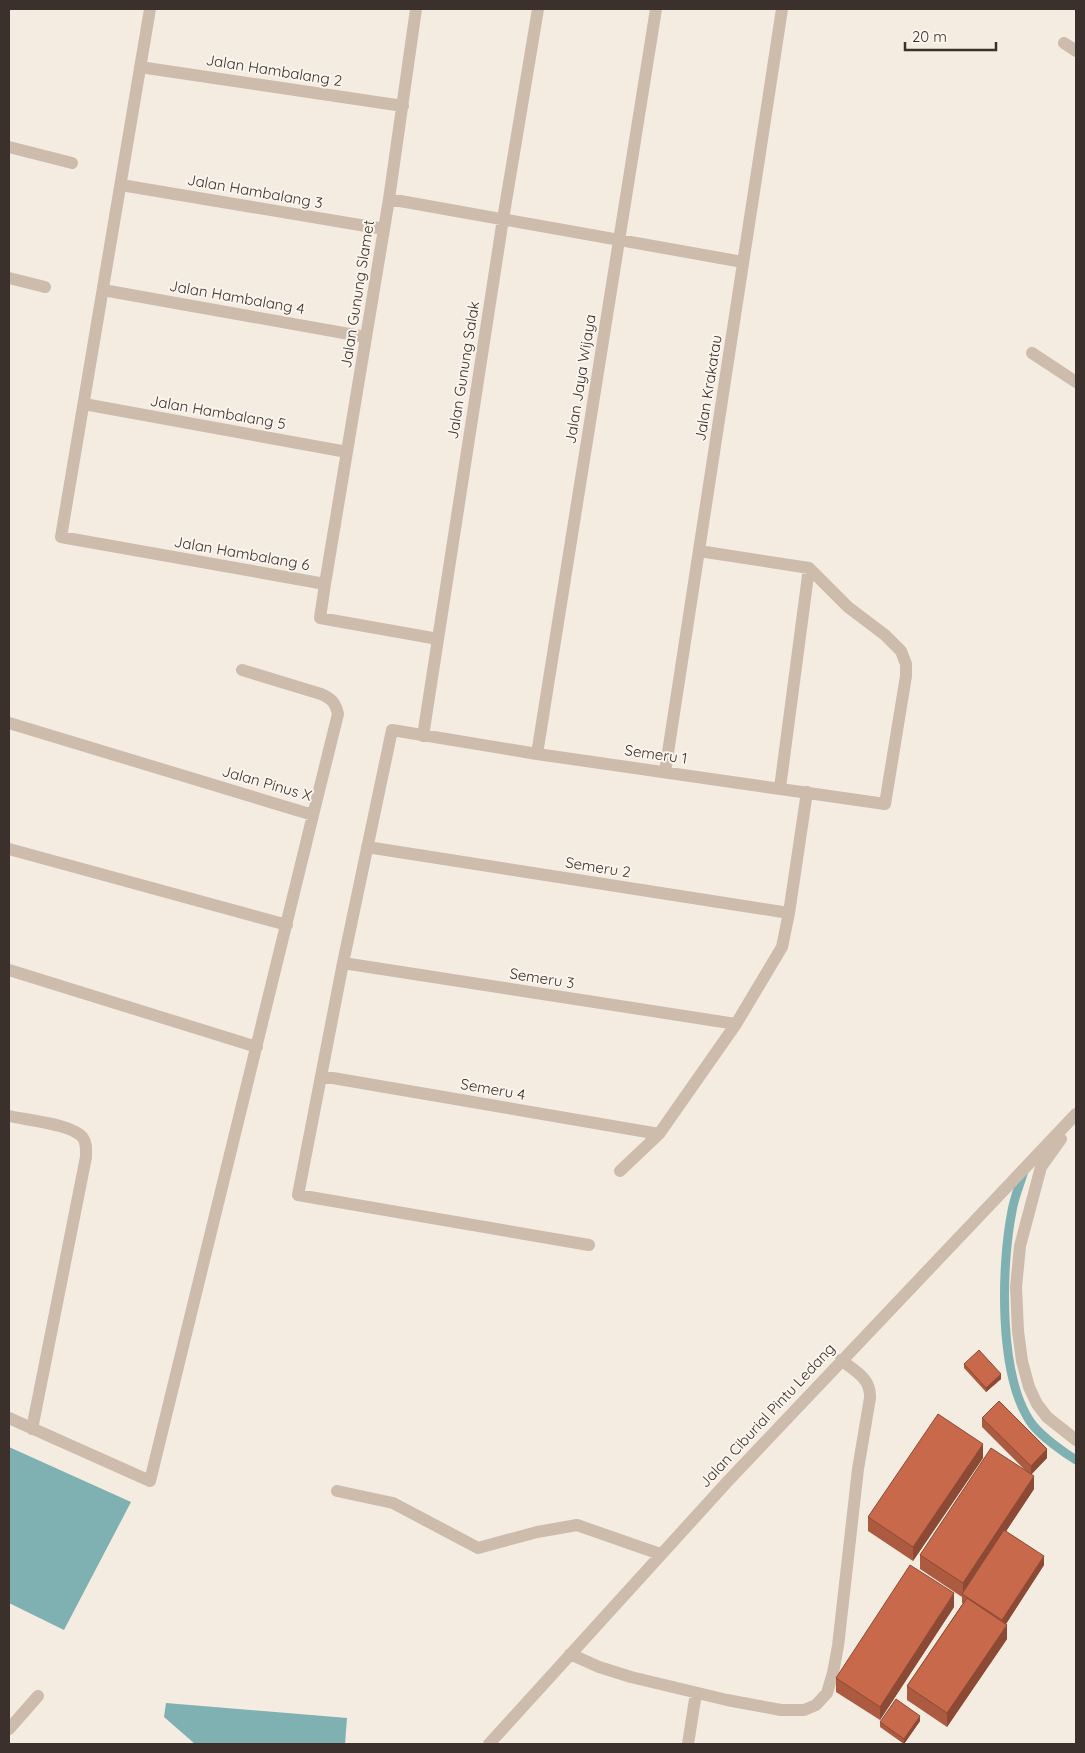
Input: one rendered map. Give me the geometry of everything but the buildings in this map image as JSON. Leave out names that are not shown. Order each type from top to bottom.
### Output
[{"type":"street","points":[[84,404],[150,9]]},
{"type":"street","name":"Jalan Gunung Slamet","points":[[325,584],[389,200],[416,9]]},
{"type":"street","name":"Jalan Gunung Salak","points":[[423,736],[503,219],[538,9]]},
{"type":"street","name":"Jalan Jaya Wijaya","points":[[537,754],[656,9]]},
{"type":"street","name":"Jalan Krakatau","points":[[665,772],[782,9]]},
{"type":"street","points":[[1064,43],[1076,51]]},
{"type":"street","name":"Jalan Hambalang 2","points":[[140,67],[402,106]]},
{"type":"street","points":[[9,147],[72,162]]},
{"type":"street","name":"Jalan Hambalang 3","points":[[121,185],[384,229]]},
{"type":"street","points":[[389,200],[743,262]]},
{"type":"street","points":[[9,278],[45,288]]},
{"type":"street","name":"Jalan Hambalang 4","points":[[103,290],[366,337]]},
{"type":"street","points":[[1032,353],[1076,382]]},
{"type":"street","name":"Jalan Hambalang 6","points":[[84,404],[61,536],[325,584],[320,618],[438,639]]},
{"type":"street","name":"Jalan Hambalang 5","points":[[84,404],[347,452]]},
{"type":"street","points":[[699,551],[810,568],[780,788]]},
{"type":"street","name":"Semeru 1","points":[[367,847],[392,730],[537,754],[886,804],[906,676],[906,664],[901,651],[885,634],[848,607],[810,568]]},
{"type":"street","name":"Jalan Pinus X","points":[[9,723],[313,815],[338,714],[336,704],[331,698],[321,694],[242,670]]},
{"type":"street","points":[[620,1171],[659,1134],[736,1024],[782,947],[789,913],[806,792]]},
{"type":"street","points":[[9,1418],[150,1481],[313,815]]},
{"type":"street","points":[[367,847],[298,1195],[589,1245]]},
{"type":"street","name":"Semeru 2","points":[[367,847],[789,913]]},
{"type":"street","points":[[9,849],[286,925]]},
{"type":"street","name":"Semeru 3","points":[[343,963],[736,1024]]},
{"type":"street","points":[[9,970],[257,1047]]},
{"type":"street","name":"Semeru 4","points":[[321,1076],[659,1134]]},
{"type":"street","points":[[1076,1115],[1042,1167],[1020,1246],[1016,1287],[1018,1331],[1022,1361],[1029,1386],[1037,1404],[1047,1417],[1076,1440]]},
{"type":"street","name":"Jalan Ciburial Pintu Ledang","points":[[490,1744],[660,1554],[841,1360],[1076,1115]]},
{"type":"street","points":[[9,1116],[77,1132],[87,1146],[32,1429]]},
{"type":"street","points":[[570,1654],[598,1667],[631,1677],[727,1700],[781,1710],[804,1710],[816,1705],[827,1693],[838,1646],[858,1469],[870,1391],[868,1383],[863,1376],[841,1360]]},
{"type":"street","points":[[337,1491],[393,1503],[478,1548],[537,1532],[577,1525],[660,1554]]},
{"type":"street","points":[[688,1744],[696,1692]]},
{"type":"street","points":[[9,1729],[38,1696]]},
{"type":"water","points":[[9,1447],[131,1502],[64,1630],[9,1603]]},
{"type":"water","points":[[166,1703],[347,1718],[345,1744],[195,1744],[164,1717]]},
{"type":"waterway","points":[[1024,1171],[1013,1206],[1006,1261],[1005,1321],[1013,1379],[1021,1404],[1032,1424],[1046,1439],[1076,1460]]}]
